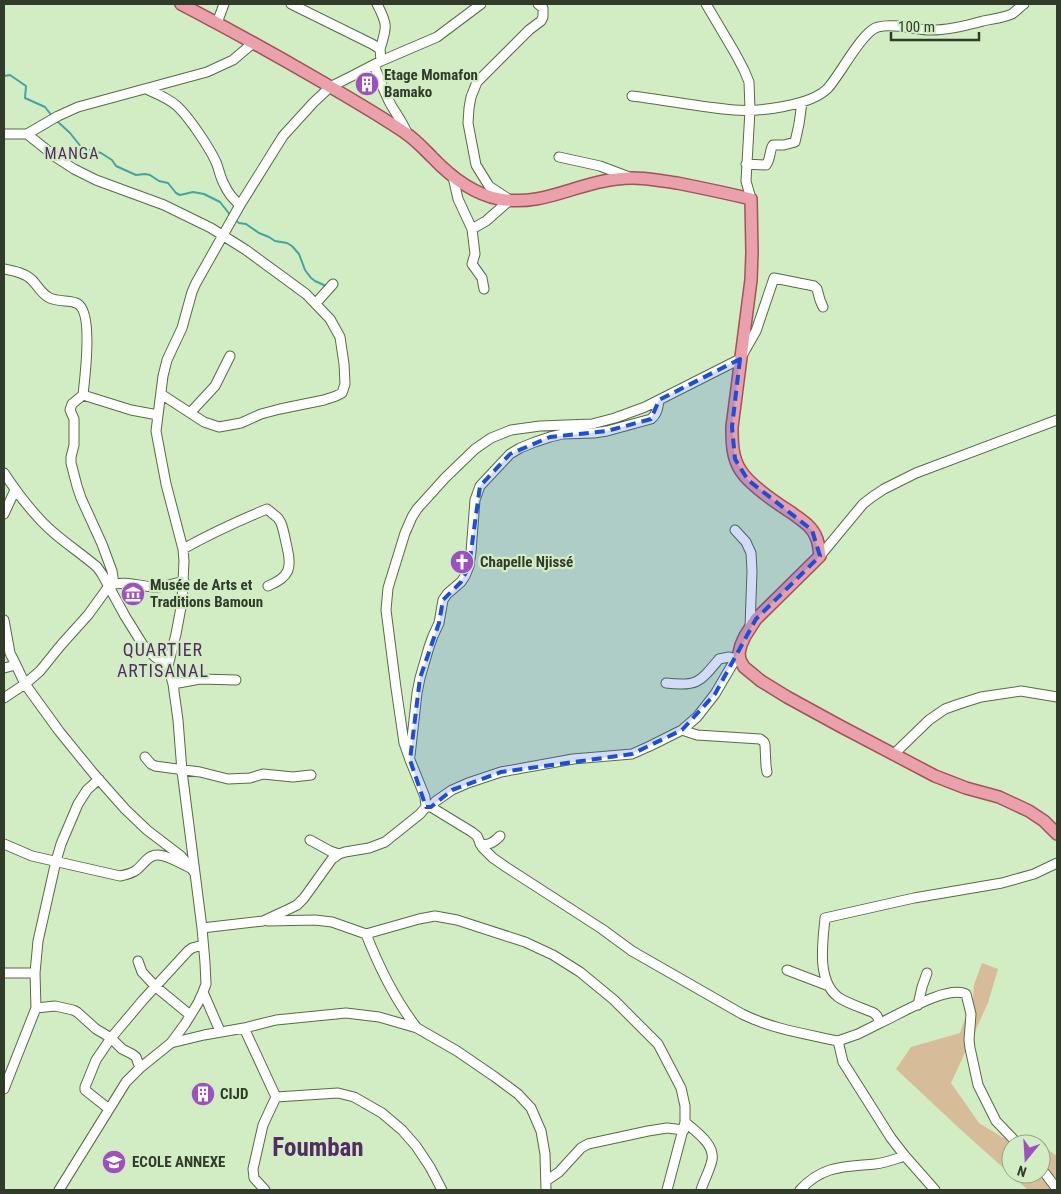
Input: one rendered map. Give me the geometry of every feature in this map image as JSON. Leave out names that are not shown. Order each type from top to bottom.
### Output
[{"type":"main road","points":[[181,4],[217,22],[330,87],[406,134],[453,177],[490,197],[510,200],[540,198],[608,180],[631,178],[682,184],[751,199],[751,280],[732,426],[732,447],[740,471],[748,480],[812,530],[820,556],[756,618],[737,656],[744,667],[761,681],[813,712],[935,776],[1014,803],[1037,815],[1057,834]]},
{"type":"street","points":[[217,22],[224,4]]},
{"type":"street","points":[[291,4],[380,49]]},
{"type":"street","points":[[378,4],[385,20],[386,28],[377,63],[383,88],[403,123],[406,134]]},
{"type":"street","points":[[59,1190],[126,1082],[171,1043],[190,1015],[206,984],[202,928],[193,870],[178,720],[173,684],[168,666],[178,626],[184,581],[183,549],[169,498],[156,431],[160,394],[167,360],[182,328],[192,292],[202,270],[286,132],[330,87],[377,63],[437,37],[481,4]]},
{"type":"street","points":[[472,229],[486,221],[510,200],[489,186],[476,165],[468,123],[471,97],[477,82],[528,30],[544,17],[544,8],[538,4]]},
{"type":"street","points":[[706,4],[744,70],[750,87],[746,181],[751,199]]},
{"type":"street","points":[[632,96],[736,110],[785,106],[814,98],[827,89],[865,36],[873,28],[897,26],[927,30],[946,29],[1001,18],[1014,13],[1024,4]]},
{"type":"street","points":[[4,134],[27,134],[78,107],[207,72],[233,60],[253,43]]},
{"type":"street","points":[[146,89],[163,96],[176,105],[189,120],[212,153],[223,183],[240,205]]},
{"type":"street","points":[[746,164],[766,165],[769,162],[773,145],[795,142],[802,102]]},
{"type":"street","points":[[27,134],[74,169],[96,180],[164,205],[196,220],[223,236],[306,294],[330,319],[340,337],[345,384],[342,393],[324,400],[261,414],[241,423],[219,427],[204,422],[160,394]]},
{"type":"street","points":[[560,157],[600,166],[631,178]]},
{"type":"street","points":[[453,177],[458,199],[472,229],[475,254],[472,264],[482,278],[484,289]]},
{"type":"street","points":[[4,269],[19,272],[28,277],[49,297],[59,301],[79,304],[84,311],[87,341],[83,395],[72,404],[70,410],[74,419],[74,445],[70,456],[79,492],[112,571],[112,585],[88,616],[40,671],[4,698]]},
{"type":"street","points":[[823,307],[818,289],[814,286],[774,278],[756,331],[740,359],[638,410],[615,418],[592,424],[511,430],[491,438],[475,449],[445,478],[412,517],[405,533],[388,588],[386,610],[404,743],[429,807],[472,832],[493,858],[602,929],[632,951],[754,1020],[838,1041],[858,1034],[942,994],[957,992],[966,994],[971,1014],[970,1048],[978,1085],[996,1121],[1008,1134]]},
{"type":"street","points":[[316,303],[333,284]]},
{"type":"street","points":[[190,413],[215,386],[230,356]]},
{"type":"street","points":[[83,395],[131,410],[158,415]]},
{"type":"street","points":[[410,760],[414,714],[420,678],[433,636],[440,623],[443,600],[461,582],[469,566],[472,552],[475,500],[480,486],[510,454],[520,448],[550,436],[607,431],[651,419],[655,416],[659,400]]},
{"type":"street","points":[[820,556],[863,504],[884,489],[943,463],[1057,420]]},
{"type":"street","points":[[4,473],[15,490],[38,517],[96,567],[112,585],[125,616],[143,645],[168,666]]},
{"type":"street","points":[[4,514],[15,490]]},
{"type":"street","points":[[183,549],[229,525],[267,509],[281,523],[290,563],[288,572],[276,583],[268,586]]},
{"type":"street","points":[[734,530],[746,542],[750,553],[752,572],[750,627]]},
{"type":"street","points":[[112,585],[130,583],[159,587],[184,581]]},
{"type":"street","points":[[4,620],[10,653],[16,666],[25,684],[59,731],[125,809],[147,830],[181,856],[193,870]]},
{"type":"street","points":[[666,684],[692,684],[708,673],[719,659],[737,656]]},
{"type":"street","points":[[310,840],[339,854],[369,848],[385,842],[436,801],[452,790],[468,783],[501,772],[573,759],[632,754],[682,730],[697,717],[715,694],[737,656]]},
{"type":"street","points":[[4,668],[16,666]]},
{"type":"street","points":[[173,684],[200,679],[236,680]]},
{"type":"street","points":[[894,754],[929,720],[944,709],[981,697],[1021,691],[1057,697]]},
{"type":"street","points":[[682,730],[697,735],[760,739],[765,745],[767,772]]},
{"type":"street","points":[[145,757],[155,766],[200,772],[228,779],[250,778],[263,774],[293,777],[310,774]]},
{"type":"street","points":[[4,1089],[36,1008],[35,973],[38,941],[56,861],[78,804],[87,790],[99,779]]},
{"type":"street","points":[[480,844],[490,844],[500,836]]},
{"type":"street","points":[[4,844],[32,856],[120,876],[130,874],[151,857],[157,855],[193,870]]},
{"type":"street","points":[[263,921],[297,905],[329,863],[339,854]]},
{"type":"street","points":[[880,1023],[874,1013],[839,998],[829,986],[822,962],[825,918],[914,898],[1002,883],[1034,874],[1057,863]]},
{"type":"street","points":[[202,928],[253,921],[314,920],[332,922],[366,934],[435,916],[457,920],[525,942],[553,955],[580,972],[614,1000],[658,1044],[673,1071],[681,1088],[685,1106],[685,1126],[667,1190]]},
{"type":"street","points":[[366,934],[381,970],[417,1028]]},
{"type":"street","points":[[109,1109],[85,1090],[96,1060],[142,1000],[192,948],[203,945]]},
{"type":"street","points":[[138,961],[142,972],[156,987],[190,1015]]},
{"type":"street","points":[[787,970],[829,986]]},
{"type":"street","points":[[4,973],[35,973]]},
{"type":"street","points":[[918,1004],[927,973]]},
{"type":"street","points":[[203,992],[220,1031]]},
{"type":"street","points":[[36,1008],[55,1006],[73,1010],[96,1029],[111,1038],[122,1049],[136,1057],[140,1068]]},
{"type":"street","points":[[171,1043],[276,1020],[346,1013],[379,1017],[417,1028],[457,1051],[495,1077],[518,1094],[531,1108],[541,1131],[545,1154],[546,1186]]},
{"type":"street","points":[[244,1028],[276,1097],[263,1125],[253,1169],[254,1178],[265,1190]]},
{"type":"street","points":[[838,1041],[843,1062],[891,1138],[935,1190]]},
{"type":"street","points":[[276,1097],[338,1093],[354,1097],[382,1113],[402,1130],[416,1146],[442,1190]]},
{"type":"street","points":[[546,1186],[581,1148],[588,1144],[648,1131],[685,1126],[702,1137],[710,1148],[712,1155],[712,1161],[701,1190]]},
{"type":"street","points":[[800,1190],[806,1183],[834,1168],[889,1162],[905,1156]]},
{"type":"highlighted area","points":[[740,359],[732,427],[735,459],[748,480],[812,530],[820,556],[756,619],[715,694],[682,730],[632,754],[501,772],[452,790],[431,807],[426,807],[410,760],[420,678],[439,623],[443,600],[461,582],[469,566],[480,486],[510,454],[550,437],[607,431],[651,419],[659,400]]},
{"type":"shaded area","points":[[982,963],[998,969],[988,1003],[951,1083],[979,1123],[1001,1136],[1001,1166],[896,1069],[911,1047],[960,1033],[973,997],[974,985]]},
{"type":"shaded area","points":[[1051,1152],[1057,1156],[1057,1190],[1028,1190],[1021,1184],[1051,1184]]},
{"type":"waterway","points":[[4,76],[10,75],[26,86],[25,98],[45,107],[52,116]]},
{"type":"waterway","points":[[57,121],[82,148],[101,153],[112,160],[116,166],[136,175],[150,175],[159,181],[168,183],[180,195],[193,192],[204,194],[220,202],[231,216]]},
{"type":"waterway","points":[[234,219],[275,241],[292,246],[299,254],[305,270],[311,278],[326,286]]},
{"type":"place","name":"Etage Momafon Bamako","points":[[367,84]]},
{"type":"place","name":"Chapelle Njissé","points":[[462,562]]},
{"type":"place","name":"Musée de Arts et Traditions Bamoun","points":[[133,594]]},
{"type":"place","name":"CIJD","points":[[203,1094]]},
{"type":"place","name":"ECOLE ANNEXE","points":[[114,1162]]},
{"type":"district","name":"MANGA","points":[[72,153]]},
{"type":"district","name":"QUARTIER ARTISANAL","points":[[163,660]]},
{"type":"district","name":"Foumban","points":[[318,1147]]}]
